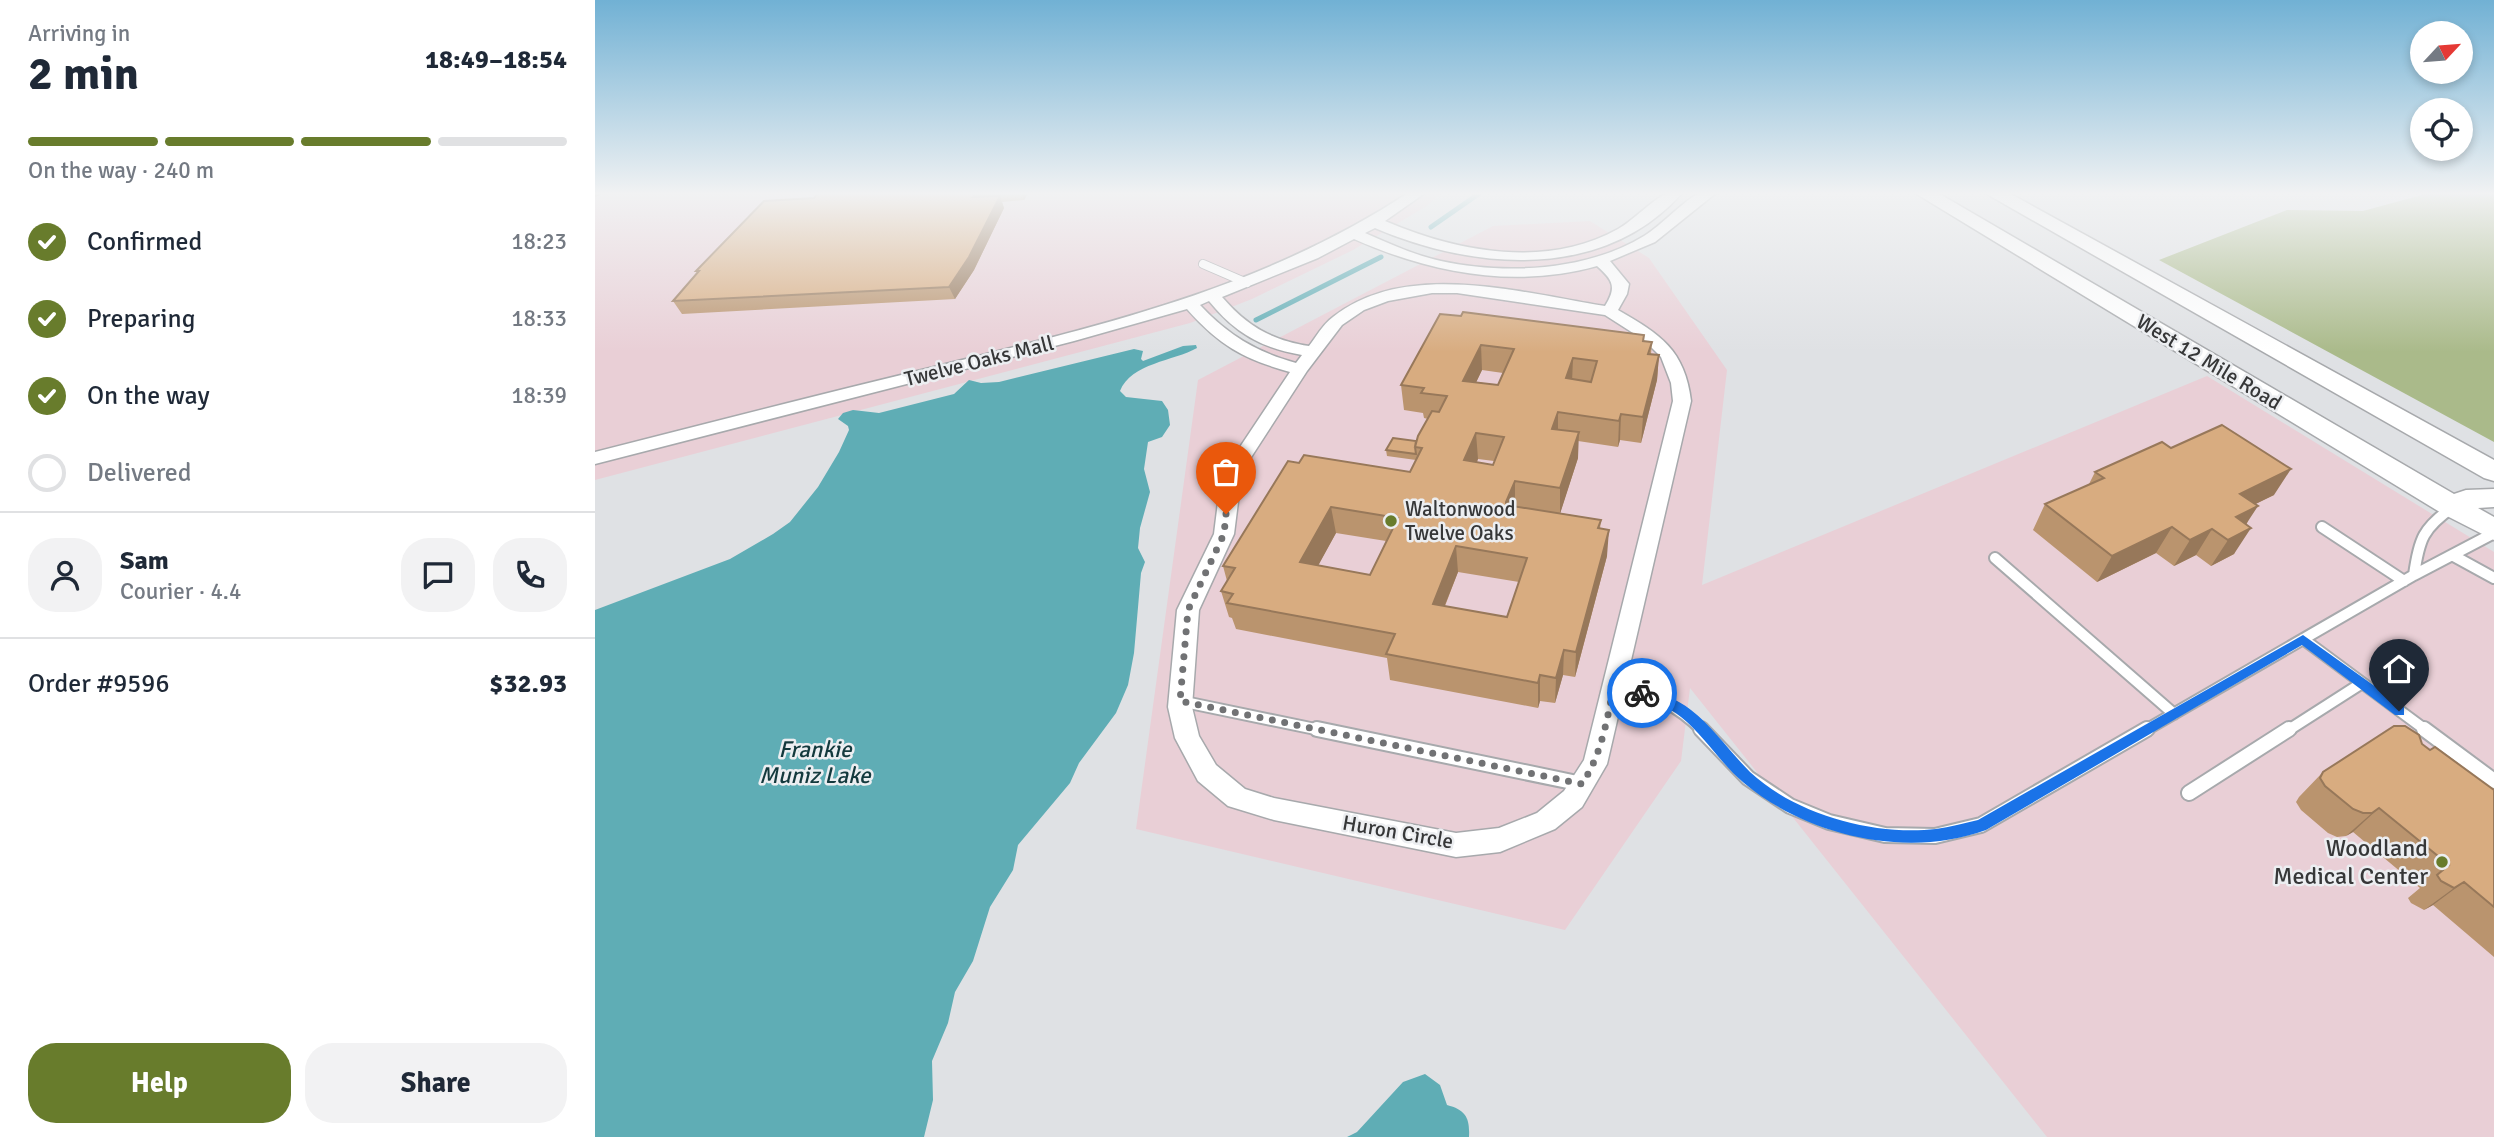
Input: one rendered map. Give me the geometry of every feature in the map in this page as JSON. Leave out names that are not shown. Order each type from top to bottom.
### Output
[{"type":"main road","name":"West 12 Mile Road","points":[[2015,246],[2494,532]]},
{"type":"main road","points":[[2031,246],[2186,335],[2213,340],[2241,331]]},
{"type":"main road","points":[[2069,246],[2167,290]]},
{"type":"main road","name":"West 12 Mile Road","points":[[2089,246],[2494,472]]},
{"type":"main road","points":[[2453,507],[2466,499],[2494,498]]},
{"type":"street","name":"Twelve Oaks Mall","points":[[595,458],[1058,341],[1247,283],[1329,246]]},
{"type":"street","points":[[1383,246],[1417,260],[1471,270],[1533,271],[1600,260],[1637,246]]},
{"type":"street","points":[[1434,246],[1481,255],[1529,256],[1588,246]]},
{"type":"street","points":[[1600,260],[1623,282],[1623,289],[1609,312]]},
{"type":"street","name":"Huron Circle","points":[[1457,288],[1609,312],[1650,336],[1670,354],[1681,380],[1682,401],[1605,732],[1595,764],[1573,799],[1546,821],[1500,840],[1456,845],[1274,809],[1237,798],[1207,772],[1187,738],[1180,701],[1188,610],[1224,534],[1229,494],[1239,462],[1307,360],[1336,323],[1358,307],[1409,290],[1457,288]]},
{"type":"street","points":[[1212,295],[1242,329],[1307,360]]},
{"type":"street","points":[[1189,302],[1222,338],[1242,352],[1307,360]]},
{"type":"lane","points":[[1203,264],[1247,283]]},
{"type":"lane","points":[[2409,578],[2419,537],[2425,527],[2453,507]]},
{"type":"lane","points":[[2322,527],[2409,578]]},
{"type":"lane","points":[[1614,685],[1664,700],[1686,713],[1748,778],[1790,806],[1829,822],[1885,835],[1935,835],[1981,825],[2409,578],[2494,532]]},
{"type":"lane","points":[[2452,555],[2494,578]]},
{"type":"lane","points":[[1995,558],[2174,713]]},
{"type":"lane","points":[[2303,639],[2494,781]]},
{"type":"lane","points":[[2189,793],[2362,683]]},
{"type":"lane","points":[[1180,701],[1582,784]]},
{"type":"shaded area","points":[[595,246],[1360,246],[1252,299],[1190,323],[595,480]]},
{"type":"shaded area","points":[[1455,246],[1630,246],[1649,258],[1727,370],[1702,585],[2207,376],[2494,552],[2494,1137],[2047,1137],[1690,688],[1681,761],[1565,930],[1136,829],[1198,380]]},
{"type":"green space","points":[[2195,246],[2494,246],[2494,442],[2159,260]]},
{"type":"water","name":"Frankie Muniz Lake","points":[[1196,345],[1197,348],[1133,374],[1120,391],[1126,397],[1162,401],[1168,410],[1170,425],[1162,437],[1148,442],[1144,469],[1150,492],[1140,528],[1138,548],[1145,562],[1141,573],[1134,653],[1128,685],[1116,713],[1079,763],[1070,783],[1018,845],[1013,870],[990,907],[973,961],[955,992],[948,1023],[932,1061],[933,1100],[924,1137],[595,1137],[595,610],[730,559],[790,522],[818,487],[839,452],[849,430],[848,426],[838,419],[843,413],[853,410],[879,413],[954,394],[969,380],[981,383],[999,382],[1134,349],[1143,351],[1143,361],[1183,346]]},
{"type":"water","points":[[1425,1074],[1440,1085],[1447,1105],[1463,1112],[1469,1125],[1469,1137],[1347,1137],[1357,1132],[1403,1082]]},
{"type":"building","points":[[720,246],[975,246],[949,287],[673,301],[699,271],[696,271]]},
{"type":"building","name":"Waltonwood Twelve Oaks","points":[[1463,312],[1644,335],[1643,341],[1652,342],[1648,354],[1659,355],[1643,417],[1621,414],[1619,421],[1558,412],[1552,429],[1579,432],[1560,488],[1515,481],[1506,502],[1506,505],[1601,520],[1598,528],[1609,530],[1576,652],[1564,650],[1556,678],[1540,675],[1538,683],[1386,654],[1395,634],[1227,603],[1233,594],[1221,591],[1235,568],[1223,566],[1288,461],[1299,463],[1304,455],[1410,472],[1422,448],[1415,447],[1418,436],[1432,411],[1439,412],[1447,396],[1421,393],[1424,388],[1401,385],[1440,314],[1461,316]],"holes":[[[1481,345],[1514,349],[1498,385],[1463,381]],[[1573,358],[1597,361],[1591,382],[1566,378]],[[1476,433],[1504,437],[1493,465],[1464,460]],[[1331,507],[1398,518],[1370,575],[1300,562]],[[1456,546],[1527,558],[1507,617],[1433,604]]]},
{"type":"building","points":[[2222,425],[2291,469],[2240,494],[2258,506],[2236,517],[2251,528],[2228,540],[2212,529],[2190,540],[2172,527],[2112,556],[2045,504],[2104,478],[2095,472],[2162,442],[2171,448]]},
{"type":"building","points":[[1393,438],[1416,441],[1416,454],[1386,450]]},
{"type":"building","points":[[2394,726],[2405,726],[2419,735],[2422,744],[2430,750],[2435,747],[2494,790],[2494,907],[2464,882],[2454,888],[2441,881],[2437,875],[2449,865],[2379,808],[2372,813],[2353,809],[2325,786],[2320,778],[2323,772]]},
{"type":"waterway","points":[[1256,320],[1381,257]]},
{"type":"way so far","points":[[1226,514],[1224,534],[1188,610],[1180,701],[1582,784],[1595,764],[1605,732],[1614,685],[1642,693]]},
{"type":"place","name":"Waltonwood Twelve Oaks","points":[[1391,521]]},
{"type":"place","name":"Woodland Medical Center","points":[[2442,862]]},
{"type":"route","points":[[1642,693],[1664,700],[1686,713],[1748,778],[1790,806],[1829,822],[1885,835],[1935,835],[1981,825],[2303,639],[2399,711]]}]
